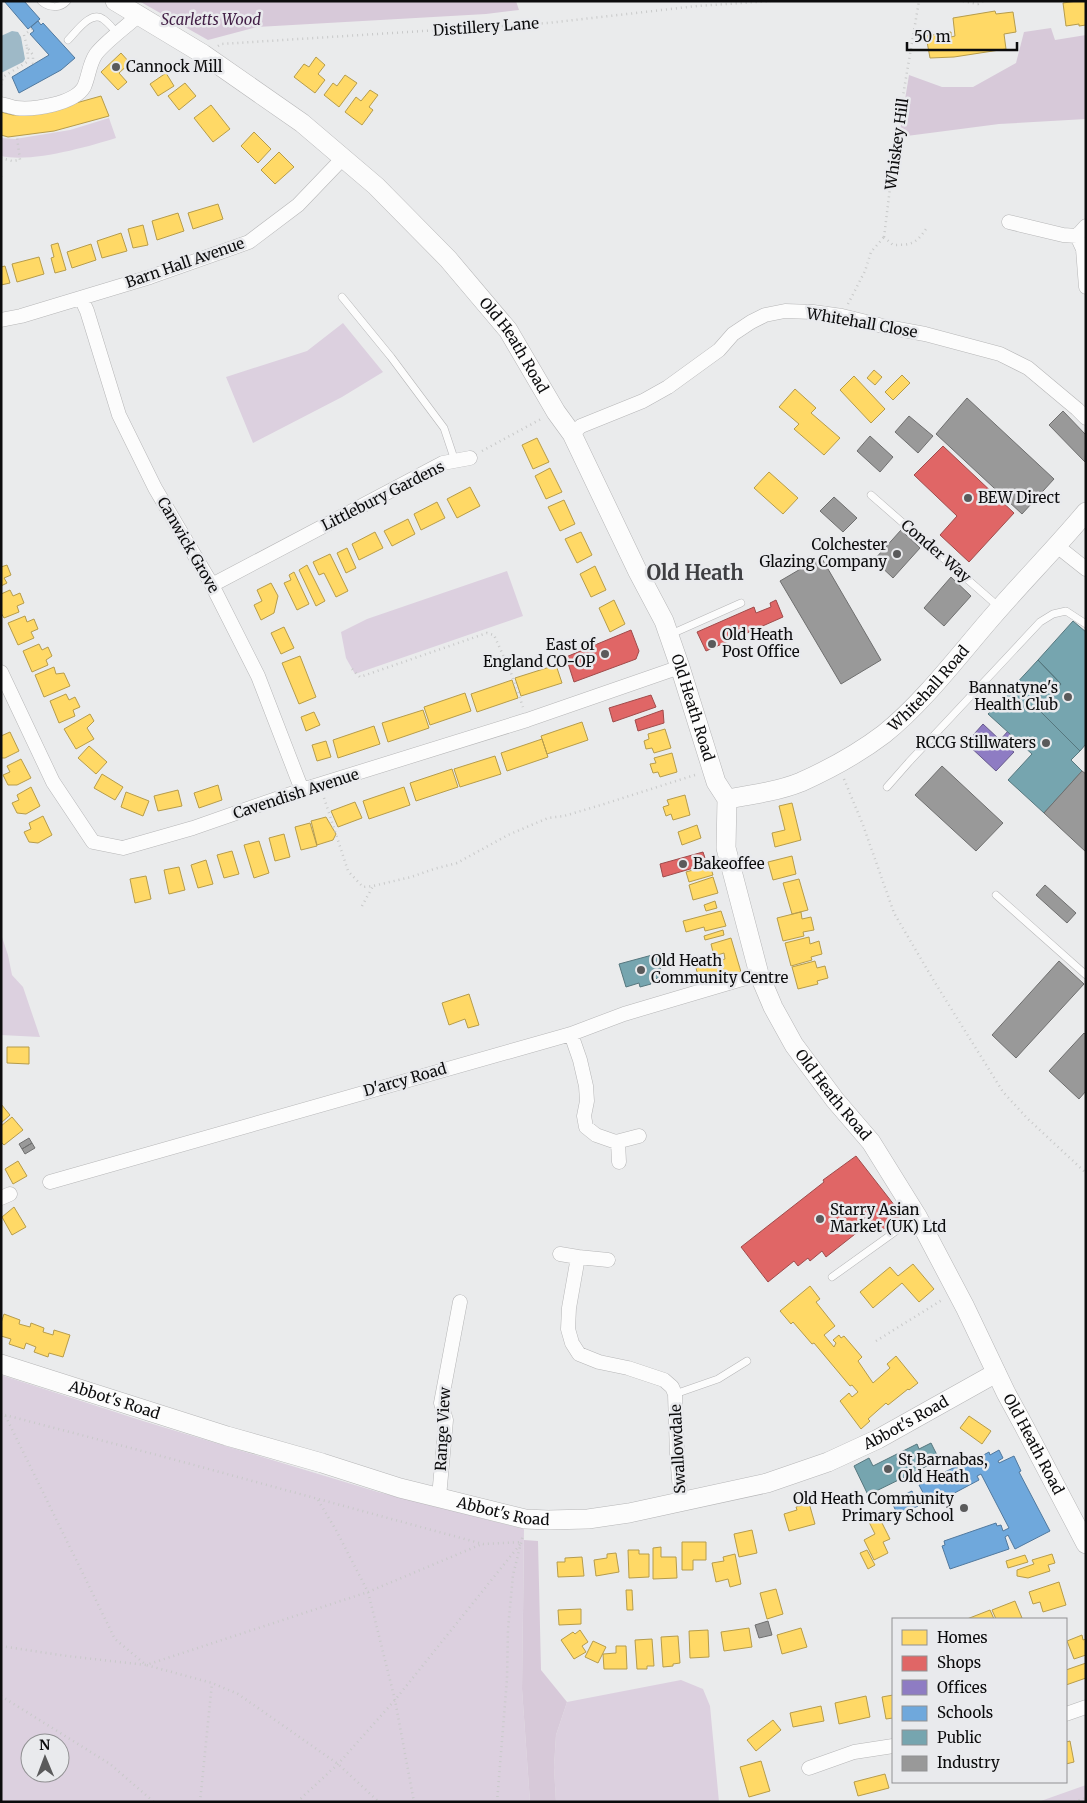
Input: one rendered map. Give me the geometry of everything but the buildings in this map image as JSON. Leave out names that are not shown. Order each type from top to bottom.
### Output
[{"type":"street","name":"Old Heath Road","points":[[115,1],[203,54],[302,123],[376,186],[448,259],[508,330],[556,412],[572,434],[637,570],[664,621],[716,782],[727,799],[726,848],[759,974],[773,1006],[794,1044],[835,1100],[871,1142],[917,1216],[996,1373],[1086,1544]]},
{"type":"street","points":[[1,104],[17,108],[64,102],[75,97],[83,88],[96,53],[139,15]]},
{"type":"street","name":"Barn Hall Avenue","points":[[1,320],[81,298],[183,266],[249,242],[298,205],[343,158]]},
{"type":"street","points":[[1009,222],[1063,235],[1082,231],[1086,287]]},
{"type":"street","name":"Canwick Grove","points":[[81,298],[87,311],[119,415],[155,488],[212,586],[258,676],[302,790]]},
{"type":"street","name":"Whitehall Close","points":[[572,434],[581,426],[643,401],[668,387],[719,350],[733,334],[765,315],[785,311],[842,316],[887,328],[925,334],[1000,354],[1028,368],[1083,409]]},
{"type":"street","name":"Littlebury Gardens","points":[[212,586],[443,463],[470,458]]},
{"type":"street","name":"Whitehall Road","points":[[727,799],[800,782],[853,755],[884,734],[904,716],[1086,512]]},
{"type":"street","points":[[1057,546],[1086,569]]},
{"type":"street","name":"Cavendish Avenue","points":[[1,672],[53,782],[93,842],[123,848],[193,828],[302,790],[527,720],[680,667]]},
{"type":"street","name":"D'arcy Road","points":[[50,1182],[571,1034],[624,1014],[759,974]]},
{"type":"street","points":[[571,1034],[585,1081],[587,1101],[584,1116],[586,1127],[596,1135],[616,1142],[639,1136]]},
{"type":"street","points":[[616,1142],[618,1142],[619,1162]]},
{"type":"street","points":[[560,1254],[608,1260]]},
{"type":"street","name":"Swallowdale","points":[[578,1257],[569,1308],[568,1329],[572,1343],[579,1354],[599,1362],[628,1368],[664,1380],[672,1387],[675,1394],[681,1502]]},
{"type":"street","name":"Range View","points":[[438,1498],[446,1420],[441,1403],[460,1302]]},
{"type":"street","name":"Abbot's Road","points":[[1,1364],[227,1436],[400,1488],[525,1519],[588,1519],[681,1502],[767,1483],[828,1462],[902,1428],[996,1373]]},
{"type":"street","points":[[1067,1714],[1086,1707]]},
{"type":"street","points":[[809,1768],[854,1752],[892,1746]]},
{"type":"lane","points":[[41,1],[46,6],[57,7],[67,1]]},
{"type":"lane","points":[[68,40],[90,19],[96,16],[102,18],[118,34]]},
{"type":"lane","points":[[342,297],[391,357],[444,428],[456,461]]},
{"type":"lane","name":"Conder Way","points":[[871,495],[1000,608]]},
{"type":"lane","points":[[669,635],[741,603]]},
{"type":"lane","points":[[888,787],[1040,622],[1053,614],[1066,611],[1086,624]]},
{"type":"lane","points":[[996,895],[1086,975]]},
{"type":"lane","points":[[832,1277],[917,1216]]},
{"type":"lane","points":[[675,1394],[718,1379],[747,1360]]},
{"type":"path","name":"Distillery Lane","points":[[203,54],[221,44],[548,23],[697,6],[770,1]]},
{"type":"path","name":"Whiskey Hill","points":[[884,237],[897,131],[918,1]]},
{"type":"path","points":[[963,1],[978,4],[983,1]]},
{"type":"path","points":[[1,87],[3,77],[27,62],[27,47],[24,35],[32,29]]},
{"type":"path","points":[[27,47],[32,54],[33,64]]},
{"type":"path","points":[[1,158],[16,162],[20,160],[17,138]]},
{"type":"path","points":[[842,316],[872,252],[884,237],[893,245],[909,245],[919,239],[926,229]]},
{"type":"path","points":[[470,458],[556,412]]},
{"type":"path","points":[[352,669],[360,677],[487,633],[494,635],[511,673],[527,720]]},
{"type":"path","points":[[837,763],[863,826],[894,913],[934,981],[1003,1092],[1028,1119],[1086,1173]]},
{"type":"path","points":[[323,784],[324,796],[348,871],[363,887],[411,877],[457,863],[508,835],[548,818],[564,816],[712,770]]},
{"type":"path","points":[[362,906],[373,886]]},
{"type":"path","points":[[876,1341],[956,1291]]},
{"type":"path","points":[[3,1414],[483,1544],[522,1542]]},
{"type":"path","points":[[3,1414],[115,1639],[146,1665]]},
{"type":"path","points":[[317,1499],[336,1530],[368,1592],[395,1700],[414,1802]]},
{"type":"path","points":[[497,1802],[507,1679],[512,1575],[522,1542],[525,1519]]},
{"type":"path","points":[[297,1802],[338,1764],[395,1700],[522,1542]]},
{"type":"path","points":[[146,1665],[368,1592],[483,1544]]},
{"type":"path","points":[[1,1646],[146,1665],[212,1683],[238,1694],[338,1764],[379,1802]]},
{"type":"path","points":[[200,1802],[212,1683]]},
{"type":"path","points":[[1,1696],[110,1764],[154,1802]]},
{"type":"path","points":[[1074,1802],[1086,1798]]},
{"type":"shaded area","points":[[109,118],[116,138],[43,156],[13,158],[1,156],[1,138],[15,139],[70,130]]},
{"type":"shaded area","points":[[343,323],[383,372],[342,397],[253,443],[226,377],[307,351]]},
{"type":"shaded area","points":[[507,571],[523,616],[355,674],[346,658],[341,632],[367,619]]},
{"type":"shaded area","points":[[1,934],[12,975],[23,987],[40,1037],[1,1035]]},
{"type":"shaded area","points":[[1,1375],[143,1421],[378,1492],[524,1529],[522,1689],[530,1802],[1,1802]]},
{"type":"shaded area","points":[[681,1680],[703,1689],[710,1706],[719,1802],[556,1802],[554,1767],[556,1735],[567,1702]]},
{"type":"shaded area","points":[[1086,1785],[1086,1802],[1038,1802]]},
{"type":"green space","name":"Scarletts Wood","points":[[139,1],[516,1],[519,10],[486,14],[257,27],[208,40]]},
{"type":"green space","points":[[1051,28],[1055,40],[1086,35],[1086,119],[999,124],[899,137],[909,75],[942,87],[973,87],[1016,63],[1024,32]]},
{"type":"green space","points":[[524,1540],[538,1541],[541,1670],[567,1702],[556,1735],[554,1767],[556,1802],[530,1802],[522,1689]]},
{"type":"water","points":[[12,31],[18,32],[21,37],[25,59],[23,62],[1,73],[1,36]]},
{"type":"place","name":"Cannock Mill","points":[[116,67]]},
{"type":"place","name":"BEW Direct","points":[[968,498]]},
{"type":"place","name":"Colchester Glazing Company","points":[[897,554]]},
{"type":"place","name":"Old Heath Post Office","points":[[712,644]]},
{"type":"place","name":"East of England CO-OP","points":[[605,654]]},
{"type":"place","name":"Bannatyne's Health Club","points":[[1068,697]]},
{"type":"place","name":"RCCG Stillwaters","points":[[1046,743]]},
{"type":"place","name":"Bakeoffee","points":[[683,864]]},
{"type":"place","name":"Old Heath Community Centre","points":[[641,970]]},
{"type":"place","name":"Starry Asian Market (UK) Ltd","points":[[820,1219]]},
{"type":"place","name":"St Barnabas, Old Heath","points":[[888,1469]]},
{"type":"place","name":"Old Heath Community Primary School","points":[[964,1508]]},
{"type":"district","name":"Old Heath","points":[[695,573]]}]
